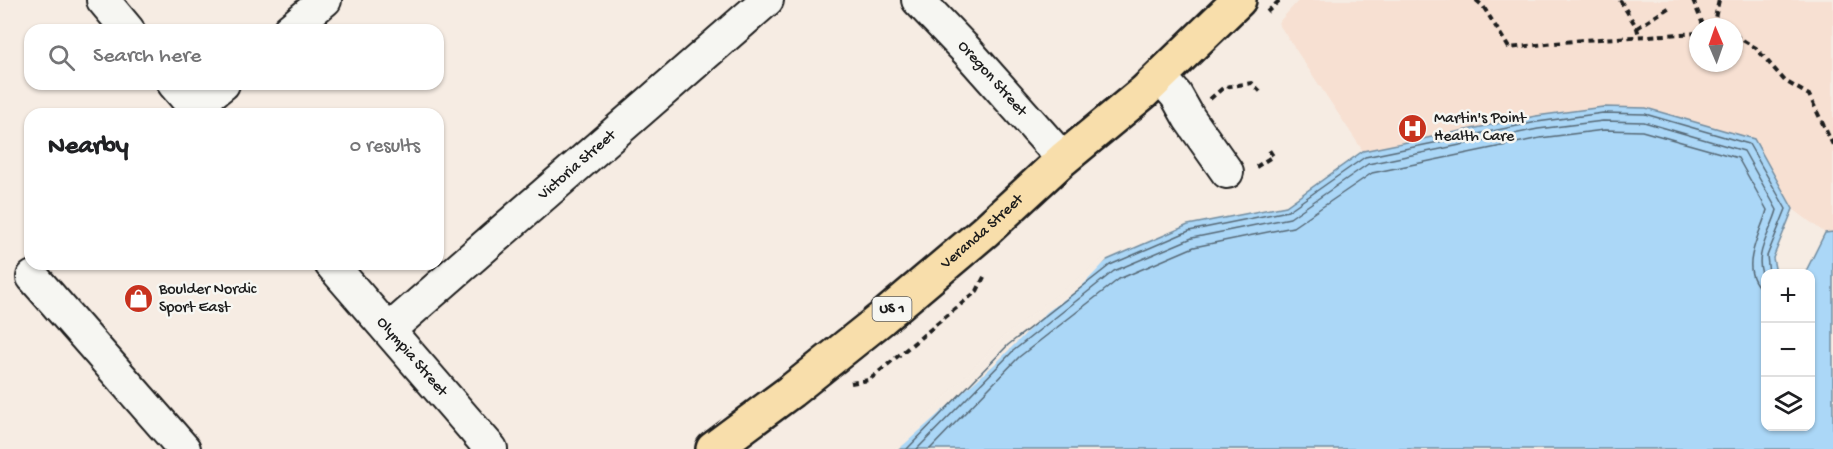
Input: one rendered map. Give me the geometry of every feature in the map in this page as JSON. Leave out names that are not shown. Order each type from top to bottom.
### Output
[{"type":"main road","name":"Veranda Street","points":[[712,449],[791,390],[984,232],[1063,159],[1160,77],[1239,0]]},
{"type":"street","points":[[102,0],[123,24]]},
{"type":"street","points":[[296,24],[325,0]]},
{"type":"street","name":"Victoria Street","points":[[389,330],[767,0]]},
{"type":"street","name":"Oregon Street","points":[[918,0],[968,51],[1063,159]]},
{"type":"street","points":[[1160,77],[1176,95],[1189,118],[1227,172]]},
{"type":"street","points":[[189,102],[212,90]]},
{"type":"street","name":"Olympia Street","points":[[336,270],[491,449]]},
{"type":"street","points":[[33,277],[183,449]]},
{"type":"path","points":[[1476,0],[1483,6],[1509,48],[1583,40],[1689,33]]},
{"type":"path","points":[[1620,0],[1640,36]]},
{"type":"path","points":[[1693,0],[1700,18]]},
{"type":"path","points":[[1715,18],[1719,0]]},
{"type":"path","points":[[1637,28],[1670,8]]},
{"type":"path","points":[[1743,40],[1756,48],[1785,81],[1809,96],[1833,144]]},
{"type":"path","points":[[1224,87],[1252,83],[1261,92]]},
{"type":"shaded area","name":"Martin's Point Health Care","points":[[1299,0],[1833,0],[1833,232],[1825,233],[1793,209],[1754,139],[1603,107],[1536,116],[1363,151],[1278,23]]},
{"type":"water","points":[[1603,107],[1646,108],[1754,139],[1793,209],[1773,258],[1775,269],[1761,269],[1761,431],[1815,431],[1815,269],[1807,269],[1825,233],[1833,232],[1833,449],[898,449],[1004,340],[1107,260],[1188,225],[1286,206],[1363,151],[1536,116]]},
{"type":"pier","points":[[1105,258],[1107,260],[1080,288],[1047,312],[996,363],[899,449],[895,449],[1002,338]]},
{"type":"place","name":"Martin's Point Health Care","points":[[1413,128]]},
{"type":"place","name":"Boulder Nordic Sport East","points":[[138,299]]}]
